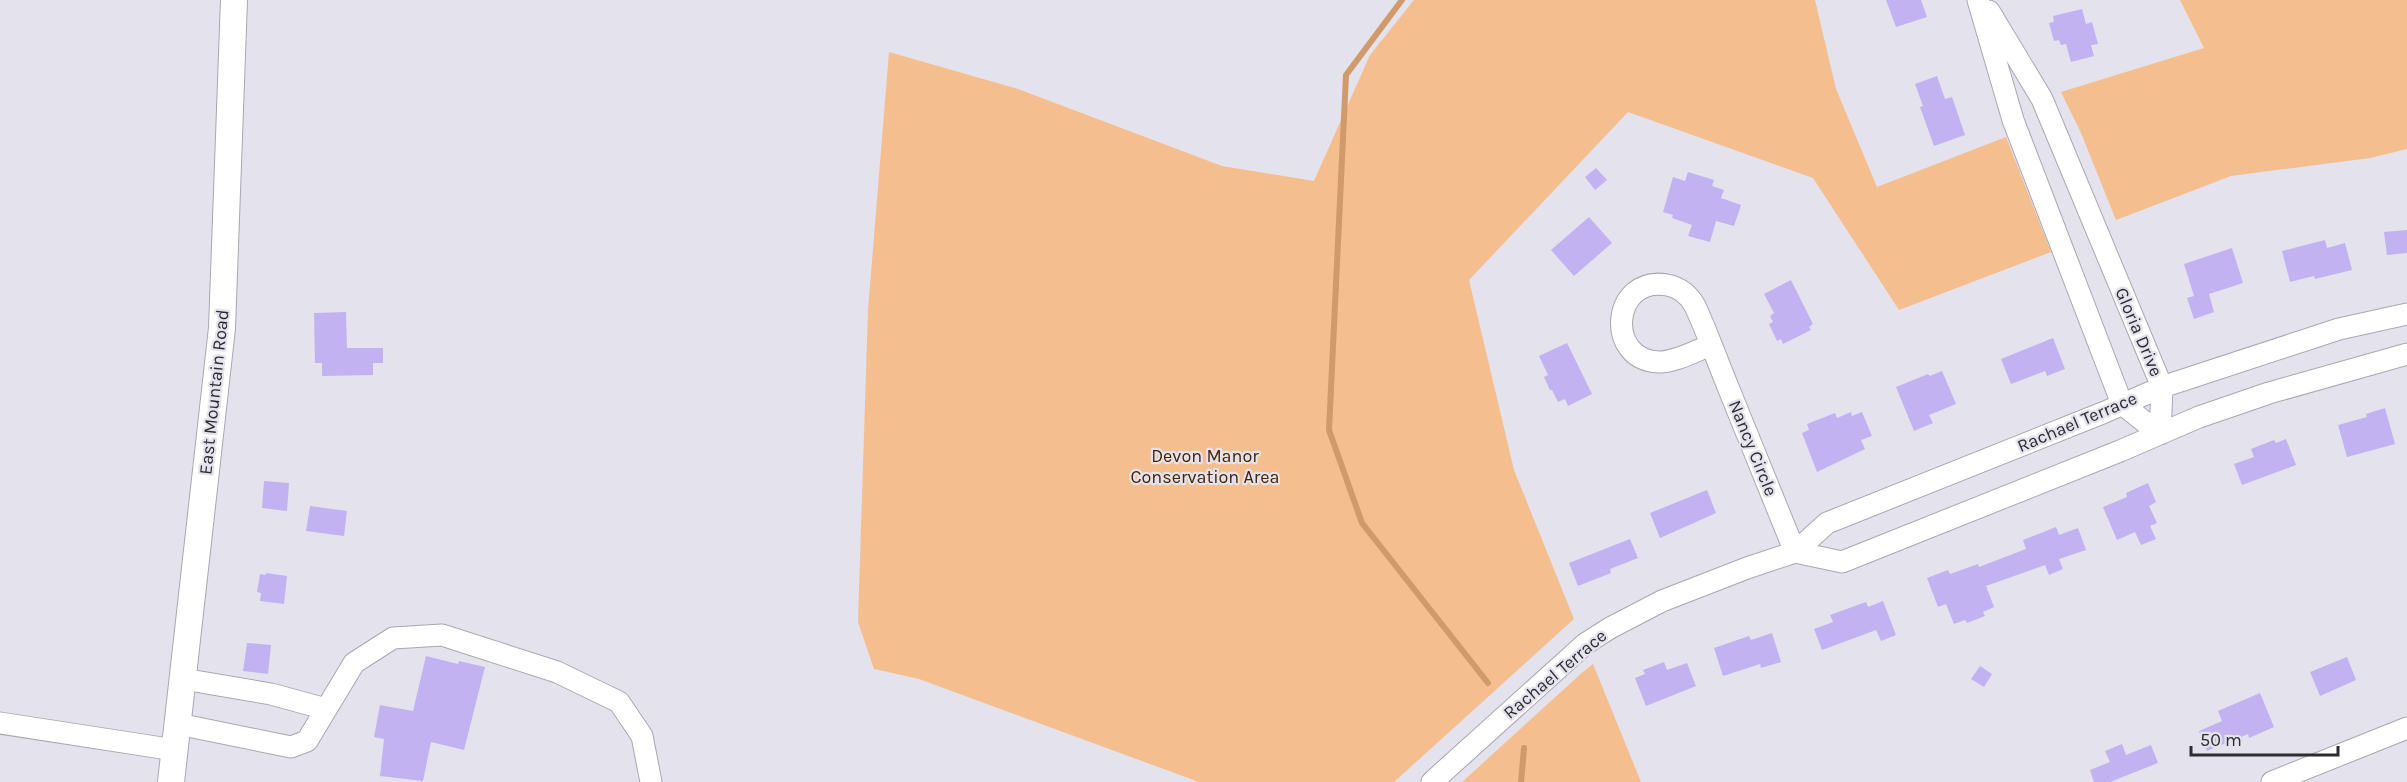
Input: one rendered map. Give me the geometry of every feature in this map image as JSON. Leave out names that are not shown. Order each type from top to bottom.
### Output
[{"type":"main road","name":"East Mountain Road","points":[[171,782],[222,328],[234,0]]},
{"type":"street","name":"Gloria Drive","points":[[1980,0],[2042,99],[2162,387],[2160,434]]},
{"type":"street","name":"Gloria Drive","points":[[1980,0],[2013,120],[2122,404]]},
{"type":"street","name":"Rachael Terrace","points":[[1432,782],[1585,644],[1610,628],[1691,589],[1795,552],[1827,523],[2162,387],[2339,329],[2407,314]]},
{"type":"street","name":"Nancy Circle","points":[[1711,345],[1795,552]]},
{"type":"street","points":[[1795,552],[1842,562],[2199,417],[2269,393],[2407,354]]},
{"type":"street","points":[[2122,404],[2160,434]]},
{"type":"street","points":[[178,724],[291,747],[307,741],[354,663],[393,638],[442,635],[558,672],[619,702],[642,736],[651,782]]},
{"type":"street","points":[[183,679],[271,694],[326,709]]},
{"type":"street","points":[[0,723],[175,750]]},
{"type":"street","points":[[2272,782],[2407,728]]},
{"type":"green space","name":"Devon Manor Conservation Area","points":[[1414,0],[1815,0],[1836,89],[1877,187],[2006,137],[2051,252],[1899,310],[1813,178],[1628,112],[1469,280],[1514,470],[1574,619],[1394,782],[1199,782],[919,679],[874,669],[858,622],[868,310],[889,52],[1018,89],[1222,166],[1314,181],[1370,55]]},
{"type":"green space","points":[[2180,0],[2407,0],[2407,149],[2370,158],[2231,176],[2116,220],[2081,133],[2061,92],[2204,48]]},
{"type":"green space","points":[[1593,664],[1641,782],[1462,782],[1584,671]]},
{"type":"building","points":[[1886,0],[1921,0],[1927,17],[1896,27]]},
{"type":"building","points":[[2082,9],[2086,24],[2092,22],[2098,44],[2091,45],[2094,56],[2071,62],[2066,44],[2061,45],[2059,40],[2054,41],[2049,23],[2054,22],[2053,16]]},
{"type":"building","points":[[1937,76],[1945,99],[1952,97],[1965,135],[1934,146],[1920,107],[1923,106],[1915,84]]},
{"type":"building","points":[[1596,168],[1607,180],[1595,190],[1585,177]]},
{"type":"building","points":[[1688,172],[1714,180],[1712,186],[1724,190],[1721,198],[1741,205],[1734,226],[1716,221],[1710,242],[1688,236],[1692,225],[1663,212],[1673,177],[1685,181]]},
{"type":"building","points":[[1589,217],[1612,243],[1574,276],[1551,250]]},
{"type":"building","points":[[2407,230],[2407,253],[2387,255],[2384,232]]},
{"type":"building","points":[[2325,240],[2327,248],[2345,243],[2352,270],[2315,279],[2314,276],[2290,282],[2282,251]]},
{"type":"building","points":[[2232,248],[2243,283],[2209,294],[2214,312],[2194,319],[2187,298],[2194,296],[2184,264]]},
{"type":"building","points":[[1791,280],[1813,324],[1809,327],[1811,330],[1783,344],[1781,339],[1777,341],[1769,324],[1773,322],[1770,316],[1774,313],[1764,294]]},
{"type":"building","points":[[346,312],[347,348],[383,348],[383,363],[373,363],[373,375],[322,376],[322,363],[315,363],[314,313]]},
{"type":"building","points":[[2053,338],[2065,369],[2047,376],[2045,371],[2011,384],[2001,359]]},
{"type":"building","points":[[1567,343],[1592,394],[1568,406],[1565,399],[1558,402],[1550,390],[1544,377],[1548,375],[1539,356]]},
{"type":"building","points":[[1942,371],[1956,404],[1929,415],[1933,423],[1914,431],[1896,387]]},
{"type":"building","points":[[2385,408],[2395,444],[2347,457],[2338,425],[2367,417],[2366,414]]},
{"type":"building","points":[[1851,412],[1852,416],[1862,412],[1872,436],[1861,440],[1865,449],[1817,472],[1802,433],[1809,430],[1807,424],[1835,413],[1837,418]]},
{"type":"building","points":[[2286,439],[2296,465],[2242,485],[2234,464],[2254,457],[2251,449],[2274,440],[2276,443]]},
{"type":"building","points":[[264,481],[289,483],[287,511],[262,508]]},
{"type":"building","points":[[2148,483],[2156,502],[2149,506],[2157,523],[2150,526],[2156,539],[2141,545],[2135,532],[2117,540],[2103,507],[2127,497],[2126,493]]},
{"type":"building","points":[[1707,490],[1716,513],[1660,538],[1650,513]]},
{"type":"building","points":[[310,506],[347,511],[344,536],[306,531]]},
{"type":"building","points":[[2056,527],[2059,535],[2078,528],[2086,550],[2059,559],[2063,569],[2049,575],[2045,565],[1986,586],[1994,607],[1983,612],[1985,616],[1967,623],[1965,620],[1954,624],[1946,604],[1938,607],[1927,578],[1948,570],[1950,574],[1978,564],[1979,567],[2026,549],[2023,540]]},
{"type":"building","points":[[1630,539],[1638,558],[1610,569],[1611,573],[1578,586],[1569,563]]},
{"type":"building","points":[[266,573],[287,576],[284,604],[260,601],[261,593],[257,592],[260,574],[266,575]]},
{"type":"building","points":[[1883,601],[1896,635],[1881,641],[1876,630],[1822,650],[1814,629],[1833,622],[1830,615],[1866,602],[1868,607]]},
{"type":"building","points":[[1772,633],[1781,662],[1761,668],[1760,664],[1723,676],[1714,648],[1749,636],[1751,640]]},
{"type":"building","points":[[247,643],[271,645],[268,674],[243,671]]},
{"type":"building","points":[[426,656],[458,664],[459,661],[485,667],[464,750],[431,742],[423,781],[380,776],[384,739],[374,737],[380,705],[413,711]]},
{"type":"building","points":[[2347,657],[2356,680],[2320,696],[2310,672]]},
{"type":"building","points":[[1664,662],[1667,670],[1687,663],[1696,686],[1646,706],[1635,678],[1645,674],[1643,670]]},
{"type":"building","points":[[1980,666],[1992,674],[1984,687],[1971,679]]},
{"type":"building","points":[[2260,693],[2274,727],[2249,738],[2248,734],[2207,751],[2199,731],[2222,721],[2218,711]]},
{"type":"building","points":[[2122,744],[2126,755],[2151,745],[2158,763],[2110,782],[2094,782],[2090,770],[2110,762],[2105,751]]},
{"type":"waterway","points":[[1402,0],[1346,75],[1329,430],[1362,523],[1488,683]]},
{"type":"waterway","points":[[1521,782],[1524,748]]}]
